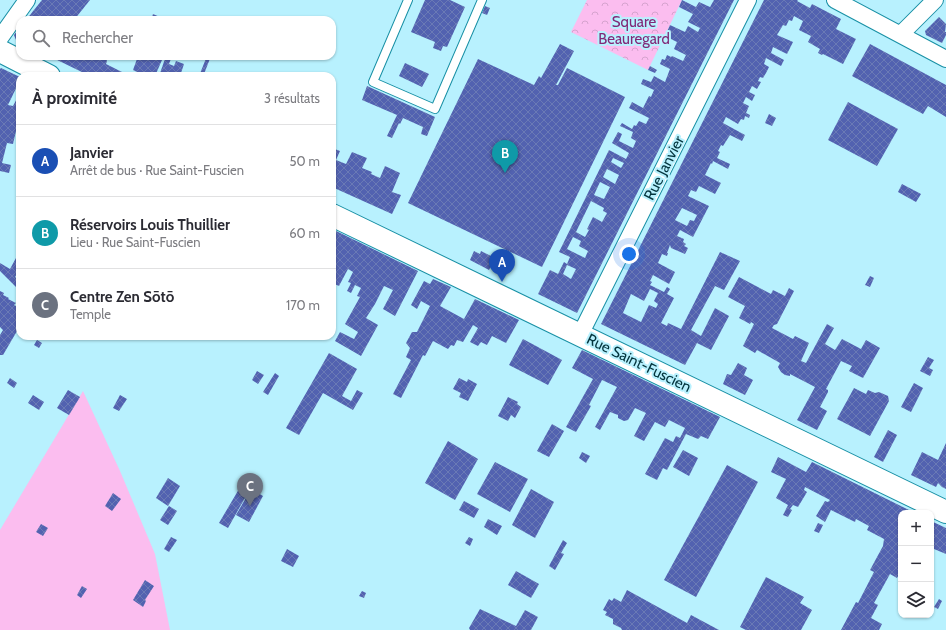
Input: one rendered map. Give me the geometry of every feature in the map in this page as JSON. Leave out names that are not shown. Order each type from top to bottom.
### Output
[{"type":"main road","points":[[0,51],[16,59]]},
{"type":"main road","points":[[17,60],[40,72]]},
{"type":"main road","name":"Rue Saint-Fuscien","points":[[336,217],[946,512]]},
{"type":"street","points":[[0,38],[27,0]]},
{"type":"street","name":"Rue Janvier","points":[[580,335],[748,0]]},
{"type":"street","points":[[836,0],[946,59]]},
{"type":"street","points":[[901,34],[935,0]]},
{"type":"lane","points":[[408,0],[373,82],[434,109],[482,0]]},
{"type":"green space","name":"Square Beauregard","points":[[587,0],[682,0],[648,70],[571,32]]},
{"type":"green space","points":[[83,391],[120,471],[155,554],[170,630],[0,630],[0,530]]},
{"type":"building","points":[[42,0],[90,0],[77,16],[29,16]]},
{"type":"building","points":[[425,0],[450,0],[465,7],[447,47],[443,46],[441,51],[433,48],[435,42],[411,32]]},
{"type":"building","points":[[682,0],[696,7],[699,2],[710,7],[714,0],[734,0],[577,313],[538,294],[550,270],[558,274],[564,262],[567,264],[570,257],[559,252],[609,150],[626,159],[629,153],[612,143],[618,132],[622,134],[619,141],[633,148],[636,141],[631,138],[633,132],[620,126],[622,123],[632,129],[639,121],[646,124],[649,118],[629,108],[632,102],[643,108],[649,96],[651,97],[654,90],[641,84],[643,79],[651,82],[654,76],[665,82],[670,69],[660,64],[662,59],[665,60],[667,55],[683,61],[686,55],[674,49],[677,42],[665,36],[670,25],[685,32],[688,26],[698,32],[700,28],[688,22],[693,14],[679,7]],"holes":[[[613,158],[624,163],[621,168],[611,162]],[[607,169],[619,175],[615,184],[603,177]],[[600,182],[610,187],[604,199],[594,195]],[[591,201],[604,208],[603,211],[607,213],[602,222],[593,217],[585,237],[576,232]],[[573,237],[581,241],[579,246],[588,251],[585,258],[567,249]],[[567,265],[576,269],[571,279],[563,274]]]},
{"type":"building","points":[[764,0],[798,0],[797,1],[810,8],[812,4],[841,19],[836,29],[856,39],[843,64],[818,53],[820,49],[808,42],[811,36],[799,30],[803,21],[794,16],[792,21],[789,20],[786,26],[783,25],[777,35],[793,42],[787,54],[773,47],[771,53],[784,60],[781,66],[766,58],[764,64],[769,67],[766,73],[763,78],[760,77],[758,81],[761,82],[757,89],[752,86],[749,92],[755,95],[752,101],[746,97],[743,103],[749,106],[746,113],[750,115],[749,118],[745,116],[744,120],[741,119],[738,124],[726,117],[723,123],[745,135],[742,141],[730,135],[718,151],[720,152],[717,158],[730,164],[728,169],[713,161],[712,164],[711,163],[705,175],[721,183],[715,194],[699,186],[696,192],[691,190],[688,196],[709,206],[693,237],[680,230],[677,236],[684,239],[683,242],[686,244],[684,246],[688,248],[685,254],[671,248],[670,245],[667,256],[662,254],[658,263],[675,272],[669,284],[653,275],[650,281],[652,282],[650,285],[664,292],[667,287],[670,289],[667,294],[674,298],[661,323],[667,326],[668,323],[681,329],[720,252],[740,261],[724,290],[715,286],[691,330],[701,336],[715,308],[729,316],[711,350],[697,343],[685,365],[601,324]],"holes":[[[682,208],[697,215],[694,221],[690,220],[687,226],[675,220]],[[650,289],[658,293],[654,301],[658,304],[656,308],[649,305],[641,322],[623,313],[631,294],[644,301]]]},
{"type":"building","points":[[485,6],[490,8],[487,15],[482,13]]},
{"type":"building","points":[[939,17],[946,24],[946,35],[942,43],[926,35],[925,31]]},
{"type":"building","points":[[560,44],[574,51],[556,85],[558,85],[567,68],[625,97],[542,267],[408,203],[478,59],[534,85],[539,76],[541,78]]},
{"type":"building","points":[[870,44],[946,85],[946,117],[928,106],[923,114],[852,76]]},
{"type":"building","points":[[57,60],[107,60],[106,64],[122,72],[82,72]]},
{"type":"building","points":[[137,60],[162,60],[157,72],[137,72],[133,70]]},
{"type":"building","points":[[165,60],[170,60],[169,64],[174,66],[176,61],[184,64],[181,72],[160,72]]},
{"type":"building","points":[[205,60],[209,60],[205,72],[201,72]]},
{"type":"building","points":[[405,63],[429,74],[422,87],[399,76]]},
{"type":"building","points":[[650,66],[657,70],[655,73],[648,70]]},
{"type":"building","points":[[1,68],[16,75],[16,88],[8,105],[13,106],[16,100],[16,131],[13,144],[7,143],[2,163],[11,165],[9,173],[0,171]]},
{"type":"building","points":[[367,86],[435,117],[427,136],[421,134],[423,127],[403,118],[392,138],[387,136],[397,115],[362,100]]},
{"type":"building","points":[[848,102],[898,129],[877,166],[828,140]]},
{"type":"building","points":[[769,114],[776,118],[772,126],[765,123]]},
{"type":"building","points":[[336,150],[340,151],[336,160]]},
{"type":"building","points":[[352,152],[367,158],[362,168],[372,172],[371,174],[380,178],[385,166],[400,173],[392,192],[401,195],[392,214],[336,189],[336,160],[346,164]]},
{"type":"building","points":[[902,184],[921,194],[916,202],[898,192]]},
{"type":"building","points":[[336,231],[418,271],[395,316],[383,309],[393,290],[384,286],[366,318],[378,325],[361,356],[335,341],[340,332],[354,339],[358,332],[345,324],[360,297],[357,296],[361,288],[355,285],[351,293],[347,291],[351,283],[348,282],[353,272],[348,269],[339,286],[336,285]]},
{"type":"building","points":[[474,251],[480,254],[481,251],[495,258],[489,270],[470,260]]},
{"type":"building","points":[[16,258],[16,287],[0,271],[0,263],[10,269]]},
{"type":"building","points":[[870,276],[874,278],[870,287],[865,285]]},
{"type":"building","points":[[739,277],[771,294],[773,290],[785,296],[789,288],[794,291],[777,324],[772,328],[793,339],[795,336],[809,343],[801,361],[806,363],[827,324],[834,328],[825,344],[835,350],[842,339],[861,349],[866,340],[880,348],[863,378],[849,371],[852,366],[841,361],[826,389],[828,392],[820,407],[827,411],[817,430],[797,420],[815,387],[790,374],[790,376],[785,375],[778,367],[780,363],[757,350],[755,353],[743,346],[754,324],[751,322],[750,324],[739,318],[745,306],[728,297]]},
{"type":"building","points":[[433,279],[451,287],[440,306],[464,319],[475,299],[519,320],[506,343],[492,336],[487,345],[481,342],[478,346],[470,342],[478,328],[473,325],[463,342],[457,340],[454,346],[451,345],[448,349],[433,341],[425,356],[423,355],[401,398],[393,394],[411,360],[406,357],[410,348],[406,343],[412,332],[417,332],[430,306],[421,301],[417,309],[411,305],[424,281],[430,284]]},
{"type":"building","points":[[0,291],[4,293],[3,295],[9,298],[8,299],[16,303],[14,305],[16,306],[16,333],[3,355],[0,355],[0,335],[3,330],[0,327]]},
{"type":"building","points":[[523,339],[562,360],[548,385],[509,365]]},
{"type":"building","points":[[37,340],[42,343],[39,348],[34,345]]},
{"type":"building","points":[[582,350],[720,417],[708,439],[701,436],[698,439],[686,434],[667,470],[663,468],[657,480],[645,474],[665,438],[673,442],[676,436],[680,438],[685,428],[669,420],[665,427],[655,422],[644,441],[634,436],[646,413],[635,408],[628,420],[624,421],[618,418],[618,415],[610,412],[600,430],[595,427],[617,387],[602,380],[589,405],[591,406],[576,432],[566,427],[593,379],[572,368]]},
{"type":"building","points":[[329,353],[357,369],[342,396],[351,401],[357,390],[363,393],[353,410],[323,393],[299,435],[286,428]]},
{"type":"building","points":[[928,357],[934,360],[929,368],[933,370],[930,376],[920,371]]},
{"type":"building","points":[[738,363],[747,368],[744,375],[753,380],[745,395],[723,384],[727,374],[731,375]]},
{"type":"building","points":[[257,371],[264,375],[258,384],[252,380]]},
{"type":"building","points":[[275,373],[279,376],[268,395],[263,392]]},
{"type":"building","points":[[10,378],[17,383],[14,388],[7,383]]},
{"type":"building","points":[[459,378],[467,382],[468,379],[477,384],[468,401],[459,397],[461,393],[453,389]]},
{"type":"building","points":[[914,383],[923,388],[911,412],[901,407]]},
{"type":"building","points":[[854,388],[866,394],[868,390],[875,393],[879,392],[888,396],[889,401],[870,436],[837,419]]},
{"type":"building","points":[[68,390],[80,397],[69,415],[57,408]]},
{"type":"building","points":[[33,395],[44,402],[39,410],[28,403]]},
{"type":"building","points":[[120,395],[127,399],[119,411],[113,408]]},
{"type":"building","points":[[508,397],[518,402],[517,404],[521,407],[515,418],[511,415],[508,421],[498,416]]},
{"type":"building","points":[[552,424],[564,431],[549,457],[537,451]]},
{"type":"building","points":[[888,430],[897,435],[883,462],[874,457]]},
{"type":"building","points":[[448,441],[478,459],[455,500],[425,483]]},
{"type":"building","points":[[946,443],[946,489],[938,483],[936,487],[911,475],[922,452],[938,460]]},
{"type":"building","points":[[683,450],[698,458],[689,476],[673,467]]},
{"type":"building","points":[[582,452],[590,456],[586,463],[579,458]]},
{"type":"building","points":[[778,457],[806,472],[812,462],[909,510],[898,510],[898,576],[897,578],[890,574],[874,603],[878,605],[871,618],[882,624],[879,630],[841,630],[856,602],[858,603],[874,572],[870,570],[883,546],[884,539],[867,530],[869,526],[856,519],[855,522],[831,510],[825,522],[816,516],[825,501],[828,502],[830,500],[805,487],[804,490],[807,492],[798,507],[793,505],[790,509],[792,510],[788,517],[783,515],[788,505],[776,498],[786,479],[771,472]]},
{"type":"building","points":[[495,462],[528,479],[510,512],[477,494]]},
{"type":"building","points":[[727,465],[758,482],[696,597],[664,580]]},
{"type":"building","points":[[168,478],[180,486],[168,506],[156,498]]},
{"type":"building","points":[[242,484],[250,489],[228,528],[219,523]]},
{"type":"building","points":[[251,489],[263,496],[249,522],[236,515]]},
{"type":"building","points":[[531,489],[554,502],[535,538],[512,525]]},
{"type":"building","points":[[113,493],[121,499],[112,511],[105,506]]},
{"type":"building","points":[[464,501],[479,509],[474,518],[459,510]]},
{"type":"building","points":[[169,506],[177,511],[168,525],[160,520]]},
{"type":"building","points":[[488,519],[502,526],[497,535],[484,527]]},
{"type":"building","points":[[934,522],[946,528],[946,554],[934,549]]},
{"type":"building","points":[[818,523],[823,525],[819,533],[814,531]]},
{"type":"building","points":[[41,524],[48,528],[43,536],[36,532]]},
{"type":"building","points":[[171,537],[177,540],[169,552],[164,549]]},
{"type":"building","points":[[469,537],[473,539],[470,546],[465,543]]},
{"type":"building","points":[[563,540],[567,543],[561,553],[564,554],[555,570],[549,566]]},
{"type":"building","points":[[287,549],[299,556],[293,567],[281,561]]},
{"type":"building","points":[[516,571],[539,584],[531,598],[508,585]]},
{"type":"building","points":[[766,577],[804,597],[800,603],[812,610],[801,630],[746,630],[740,627]]},
{"type":"building","points":[[145,580],[154,586],[145,600],[146,601],[143,607],[133,600]]},
{"type":"building","points":[[82,586],[87,589],[81,598],[77,595]]},
{"type":"building","points":[[627,590],[687,623],[691,615],[719,630],[622,630],[613,624],[613,619],[605,615],[607,612],[603,610],[609,599],[612,601],[614,598],[621,602]]},
{"type":"building","points":[[362,591],[366,593],[364,598],[359,596]]},
{"type":"building","points":[[939,599],[942,601],[938,609],[934,607]]},
{"type":"building","points":[[480,609],[516,626],[525,610],[538,617],[531,630],[470,630],[469,628]]},
{"type":"place","name":"Réservoirs Louis Thuillier","points":[[505,173]]},
{"type":"place","name":"Janvier","points":[[502,282]]},
{"type":"place","name":"Centre Zen Sōtō","points":[[250,506]]}]
